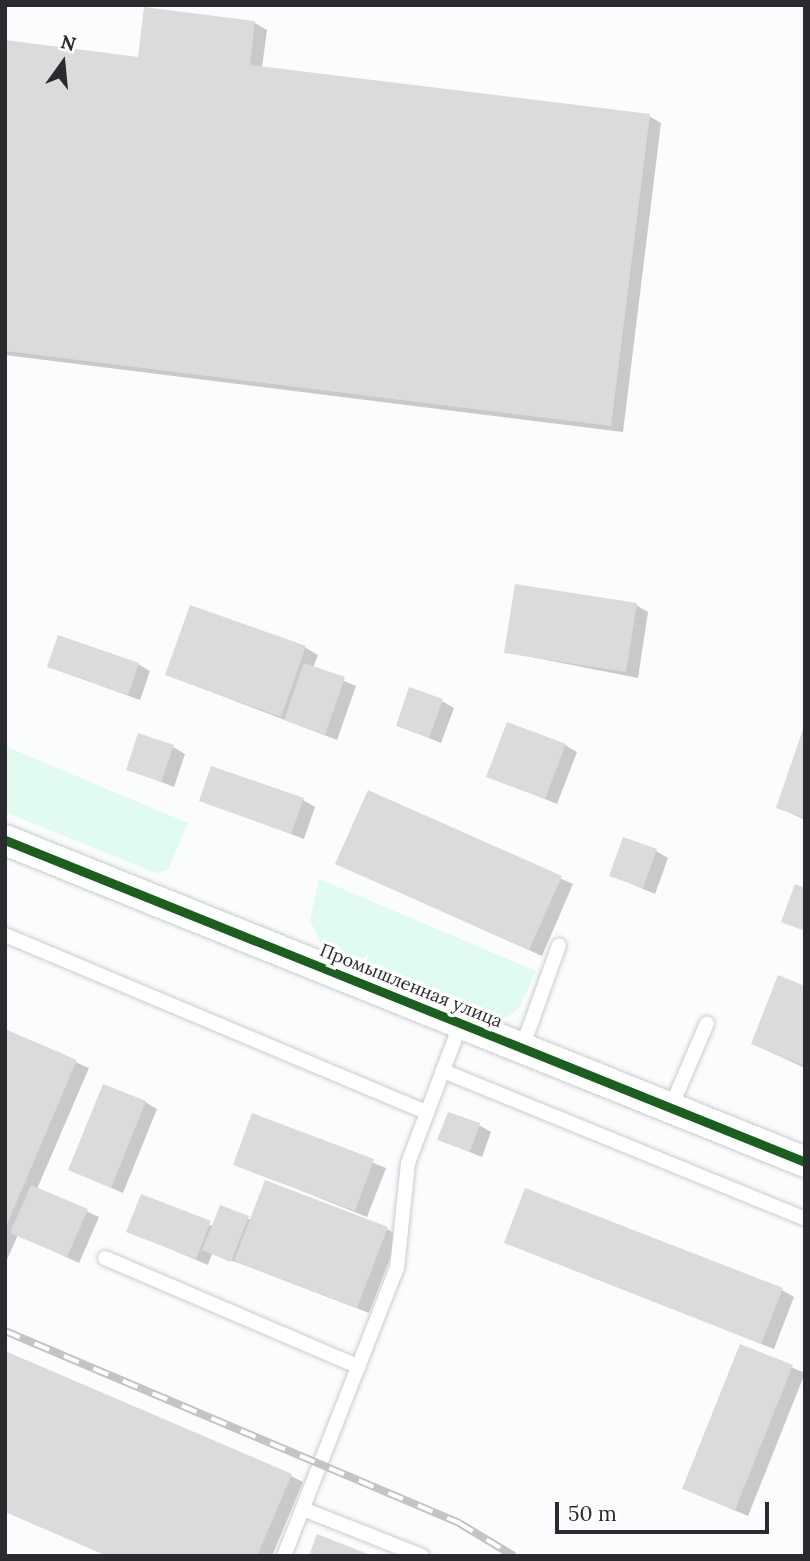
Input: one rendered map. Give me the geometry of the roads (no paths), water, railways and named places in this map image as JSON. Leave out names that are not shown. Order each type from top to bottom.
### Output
[{"type":"street","name":"Промышленная улица","points":[[5,840],[805,1161]]},
{"type":"lane","points":[[5,935],[427,1112]]},
{"type":"lane","points":[[522,1048],[559,945]]},
{"type":"lane","points":[[285,1556],[397,1268],[408,1163],[461,1023]]},
{"type":"lane","points":[[671,1107],[707,1023]]},
{"type":"lane","points":[[443,1071],[805,1219]]},
{"type":"lane","points":[[105,1258],[359,1367]]},
{"type":"lane","points":[[303,1509],[422,1556]]},
{"type":"railway","points":[[5,1331],[459,1523],[514,1556]]}]
